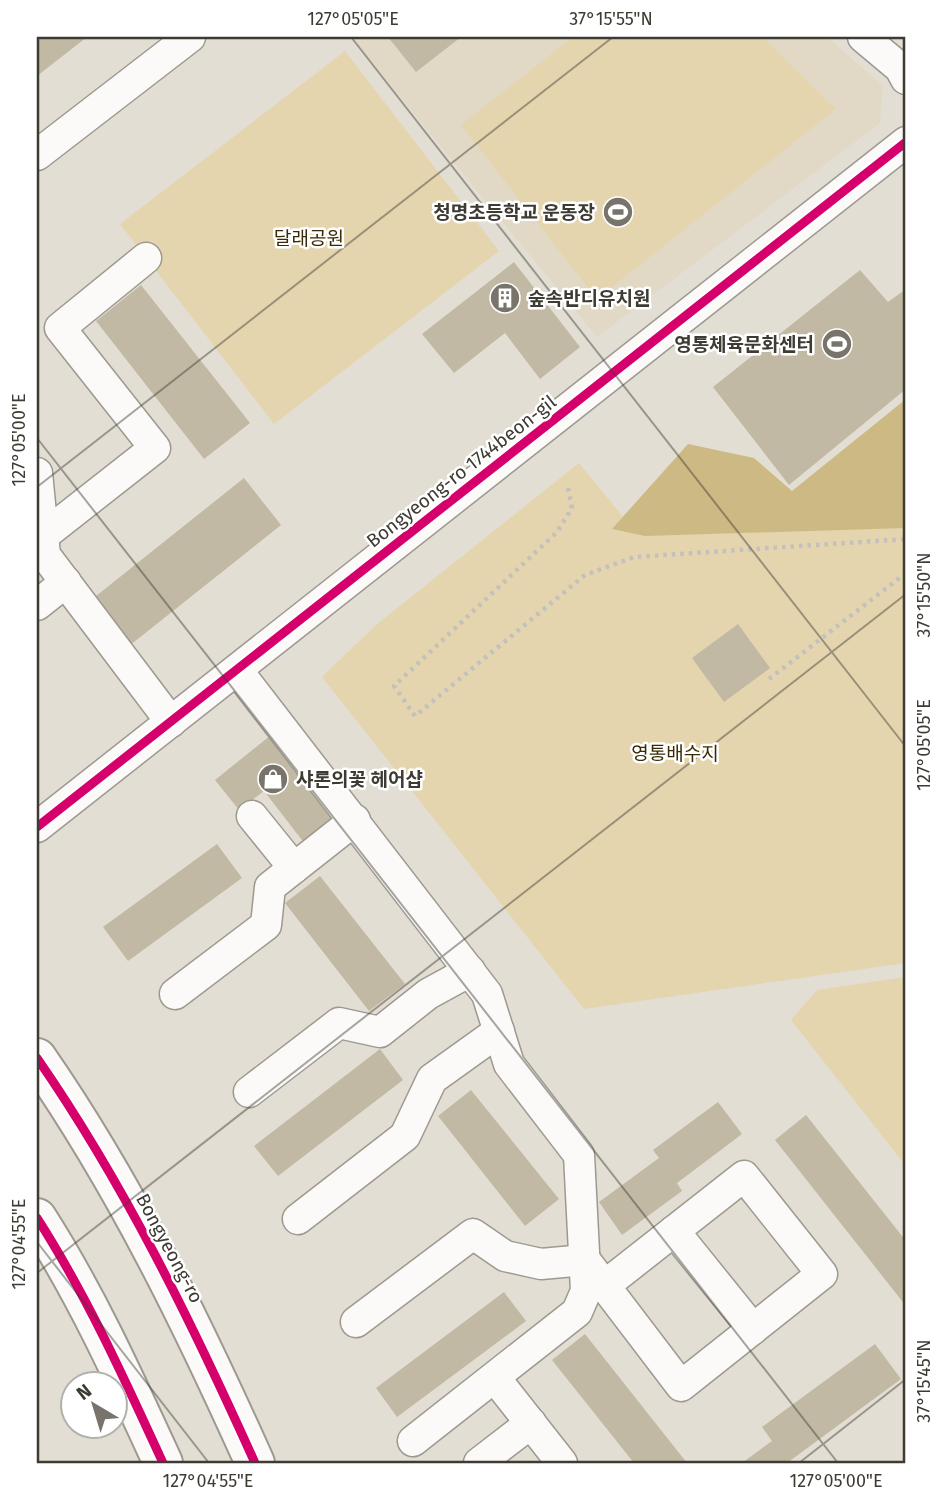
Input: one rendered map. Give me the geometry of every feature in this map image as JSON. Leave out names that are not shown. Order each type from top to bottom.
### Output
[{"type":"main road","name":"Bongyeong-ro","points":[[37,1058],[69,1105],[142,1228],[183,1308],[255,1463]]},
{"type":"main road","points":[[37,1218],[62,1258],[117,1364],[163,1463]]},
{"type":"street","points":[[37,155],[190,37]]},
{"type":"street","points":[[863,37],[900,68],[906,79]]},
{"type":"street","name":"Bongyeong-ro 1744beon-gil","points":[[37,828],[906,142]]},
{"type":"street","points":[[40,517],[155,449],[60,328],[146,258]]},
{"type":"street","points":[[37,473],[45,555],[171,722]]},
{"type":"street","points":[[37,605],[66,582]]},
{"type":"street","points":[[237,670],[487,994],[509,1064],[579,1155],[586,1292],[577,1312],[412,1441]]},
{"type":"street","points":[[252,816],[294,868]]},
{"type":"street","points":[[175,994],[266,925],[270,887],[355,820]]},
{"type":"street","points":[[249,1092],[339,1023],[380,1032],[428,994],[470,971]]},
{"type":"street","points":[[298,1219],[405,1136],[432,1079],[499,1031]]},
{"type":"street","points":[[585,1260],[604,1286],[681,1386],[822,1274],[744,1176],[604,1286]]},
{"type":"street","points":[[674,1231],[753,1329]]},
{"type":"street","points":[[356,1322],[473,1234],[505,1256],[541,1264],[585,1260]]},
{"type":"street","points":[[495,1378],[562,1463]]},
{"type":"street","points":[[479,1463],[531,1423]]},
{"type":"path","points":[[568,488],[572,508],[557,531],[394,686],[415,716],[585,575],[634,557],[906,539]]},
{"type":"path","points":[[769,679],[906,573]]},
{"type":"shaded area","name":"청명초등학교 운동장","points":[[351,37],[827,37],[883,86],[880,123],[597,337]]},
{"type":"shaded area","points":[[906,399],[906,528],[645,536],[612,529],[688,444],[754,458],[792,491]]},
{"type":"green space","name":"청명초등학교 운동장","points":[[573,37],[763,37],[836,109],[597,299],[461,125]]},
{"type":"green space","name":"달래공원","points":[[345,51],[499,251],[274,424],[120,224]]},
{"type":"green space","name":"영통배수지","points":[[579,463],[629,524],[906,515],[906,963],[584,1009],[322,677],[376,625]]},
{"type":"green space","points":[[906,977],[906,1166],[791,1020],[817,990]]},
{"type":"building","points":[[37,37],[87,37],[37,76]]},
{"type":"building","points":[[388,37],[461,37],[416,72]]},
{"type":"building","name":"숲속반디유치원","points":[[514,262],[580,347],[540,379],[505,333],[454,373],[422,334]]},
{"type":"building","name":"영통체육문화센터","points":[[860,270],[888,302],[906,289],[906,389],[789,485],[713,387]]},
{"type":"building","points":[[141,285],[250,423],[204,459],[96,321]]},
{"type":"building","points":[[244,478],[281,525],[129,646],[91,600]]},
{"type":"building","points":[[738,624],[770,668],[724,702],[692,658]]},
{"type":"building","points":[[271,735],[338,819],[305,844],[264,791],[239,810],[215,780]]},
{"type":"building","points":[[217,844],[242,878],[128,961],[103,927]]},
{"type":"building","points":[[320,876],[405,984],[369,1011],[285,903]]},
{"type":"building","points":[[380,1049],[403,1080],[278,1176],[254,1146]]},
{"type":"building","points":[[471,1090],[559,1199],[525,1226],[438,1116]]},
{"type":"building","points":[[718,1102],[742,1134],[677,1183],[682,1191],[622,1235],[599,1202],[659,1158],[653,1150]]},
{"type":"building","points":[[806,1115],[906,1241],[906,1306],[775,1140]]},
{"type":"building","points":[[504,1292],[526,1321],[397,1417],[376,1388]]},
{"type":"building","points":[[585,1334],[687,1463],[634,1463],[552,1360]]},
{"type":"building","points":[[875,1344],[901,1379],[787,1463],[742,1463],[772,1441],[762,1427]]},
{"type":"cycle path","points":[[37,827],[906,142]]},
{"type":"cycle path","points":[[37,1058],[128,1205],[182,1307],[255,1463]]},
{"type":"cycle path","points":[[37,1218],[89,1308],[163,1463]]},
{"type":"place","name":"청명초등학교 운동장","points":[[618,212]]},
{"type":"place","name":"숲속반디유치원","points":[[505,298]]},
{"type":"place","name":"영통체육문화센터","points":[[837,344]]},
{"type":"place","name":"샤론의꽃 헤어샵","points":[[273,779]]}]
